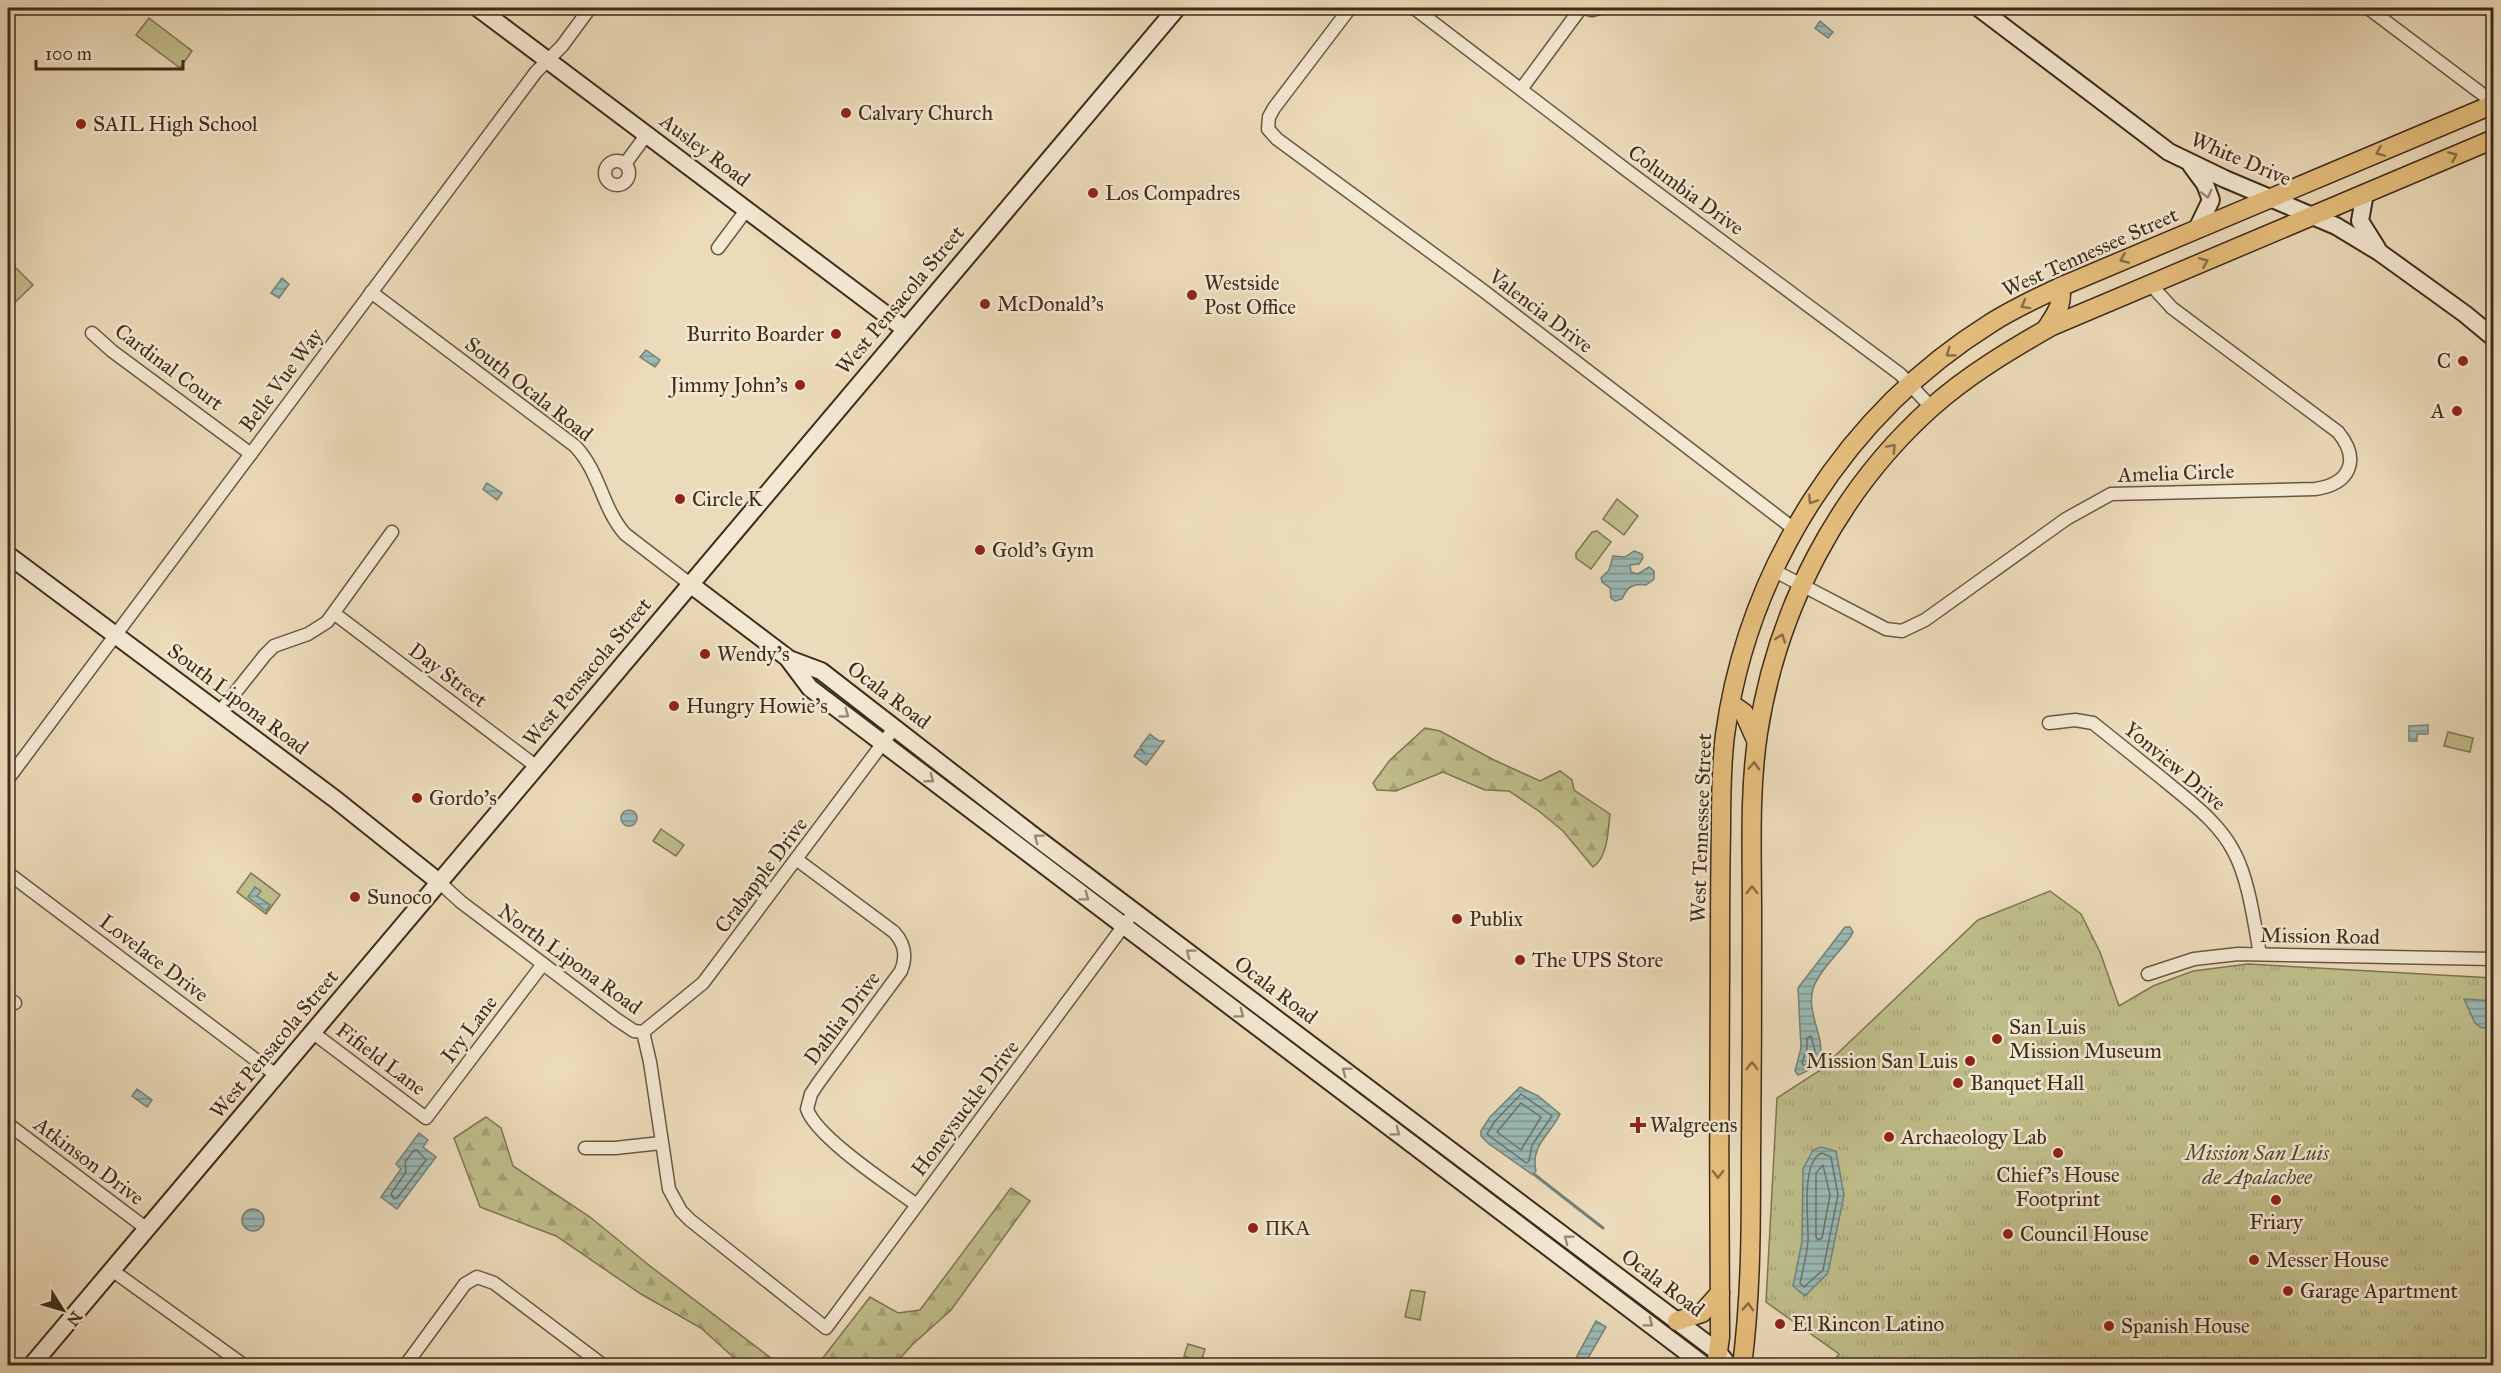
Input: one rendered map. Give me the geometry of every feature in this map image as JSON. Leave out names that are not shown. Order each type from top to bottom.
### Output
[{"type":"main road","name":"Ausley Road","points":[[478,8],[905,330]]},
{"type":"main road","name":"West Pensacola Street","points":[[31,1365],[113,1271],[1177,8]]},
{"type":"main road","name":"White Drive","points":[[1979,8],[2169,152],[2225,179],[2314,215],[2379,252],[2493,338]]},
{"type":"main road","name":"West Tennessee Street","points":[[1721,1361],[1719,1126],[1721,780],[1731,704],[1748,636],[1773,570],[1794,529],[1842,456],[1881,412],[1910,385],[1991,323],[2060,287],[2493,103]]},
{"type":"main road","points":[[1742,1365],[1750,1284],[1751,839],[1756,742],[1768,681],[1780,640],[1802,585],[1824,541],[1857,489],[1890,449],[1931,408],[2006,352],[2046,329],[2493,138]]},
{"type":"main road","points":[[2188,161],[2205,184],[2211,200],[2198,229]]},
{"type":"main road","points":[[2365,193],[2360,221],[2379,252]]},
{"type":"main road","points":[[2046,329],[2060,307],[2062,297],[2060,287]]},
{"type":"main road","name":"South Lipona Road","points":[[8,555],[357,816],[439,882]]},
{"type":"main road","name":"Ocala Road","points":[[690,584],[789,659],[821,671],[896,727],[1677,1321],[1721,1361]]},
{"type":"main road","name":"Ocala Road","points":[[789,659],[810,688],[1705,1365]]},
{"type":"main road","points":[[1731,704],[1744,713],[1756,742]]},
{"type":"main road","points":[[1721,838],[1751,839]]},
{"type":"main road","points":[[1719,1126],[1751,1125]]},
{"type":"main road","points":[[1677,1321],[1702,1313],[1720,1293]]},
{"type":"street","name":"Belle Vue Way","points":[[8,779],[536,72],[562,46],[590,8]]},
{"type":"street","name":"Valencia Drive","points":[[1350,8],[1274,108],[1267,124],[1268,129],[1277,139],[1481,289],[1794,529]]},
{"type":"street","name":"Columbia Drive","points":[[1414,8],[1900,374],[1931,408]]},
{"type":"street","points":[[1522,88],[1583,8],[1592,10],[1600,8]]},
{"type":"street","points":[[2368,8],[2493,103]]},
{"type":"street","points":[[625,164],[647,134]]},
{"type":"street","points":[[718,248],[747,209]]},
{"type":"street","name":"Amelia Circle","points":[[1773,570],[1868,621],[1886,629],[1902,631],[1925,620],[2066,519],[2111,494],[2315,489],[2326,488],[2344,477],[2349,469],[2350,450],[2338,432],[2190,321],[2159,295],[2151,285]]},
{"type":"street","name":"South Ocala Road","points":[[371,292],[575,446],[592,468],[605,503],[617,526],[690,584]]},
{"type":"street","name":"Cardinal Court","points":[[92,333],[112,351],[251,454]]},
{"type":"street","points":[[219,713],[264,655],[274,646],[320,628],[335,614],[392,532]]},
{"type":"street","name":"Day Street","points":[[335,614],[537,767]]},
{"type":"street","name":"Yonview Drive","points":[[2049,723],[2075,720],[2093,723],[2197,807],[2222,831],[2235,853],[2243,877],[2252,908],[2260,954]]},
{"type":"street","name":"Crabapple Drive","points":[[643,1032],[703,983],[896,727]]},
{"type":"street","name":"Dahlia Drive","points":[[796,859],[901,939],[905,961],[901,971],[819,1082],[811,1094],[807,1109],[815,1123],[831,1139],[917,1205]]},
{"type":"street","name":"Lovelace Drive","points":[[8,873],[276,1075]]},
{"type":"street","name":"North Lipona Road","points":[[439,882],[461,902],[634,1031],[643,1032],[650,1062],[669,1189],[681,1211],[826,1328]]},
{"type":"street","name":"Honeysuckle Drive","points":[[826,1328],[1135,911]]},
{"type":"street","name":"Mission Road","points":[[2148,974],[2194,959],[2260,954],[2493,959]]},
{"type":"street","name":"Ivy Lane","points":[[426,1118],[543,964]]},
{"type":"street","name":"Fifield Lane","points":[[312,1032],[426,1118]]},
{"type":"street","name":"Atkinson Drive","points":[[8,1124],[147,1229]]},
{"type":"street","points":[[585,1148],[615,1148],[661,1143]]},
{"type":"street","points":[[113,1271],[245,1365]]},
{"type":"street","points":[[1602,1288],[1615,1275]]},
{"type":"street","points":[[405,1365],[465,1284],[477,1277],[494,1283],[604,1365]]},
{"type":"green space","points":[[149,18],[192,51],[180,68],[136,35]]},
{"type":"green space","points":[[8,260],[33,285],[8,309]]},
{"type":"green space","points":[[1617,499],[1638,516],[1624,535],[1603,519]]},
{"type":"green space","points":[[1597,531],[1611,542],[1591,569],[1576,558],[1576,553],[1592,532]]},
{"type":"green space","points":[[1425,728],[1440,731],[1540,781],[1560,771],[1572,780],[1574,790],[1610,814],[1606,843],[1598,863],[1593,867],[1563,831],[1509,791],[1485,790],[1443,772],[1396,791],[1377,790],[1373,783],[1390,760]]},
{"type":"green space","points":[[2448,732],[2473,738],[2470,752],[2444,746]]},
{"type":"green space","points":[[661,829],[684,845],[676,856],[653,841]]},
{"type":"green space","points":[[251,873],[280,895],[266,914],[237,892]]},
{"type":"green space","name":"Mission San Luis de Apalachee","points":[[2050,891],[2081,914],[2100,952],[2119,1006],[2153,986],[2193,971],[2248,964],[2493,978],[2493,1365],[1831,1365],[1839,1354],[1766,1302],[1777,1098],[1819,1071],[1978,920]]},
{"type":"green space","points":[[486,1117],[501,1128],[513,1166],[590,1217],[780,1365],[742,1365],[701,1328],[641,1294],[556,1236],[480,1207],[454,1138]]},
{"type":"green space","points":[[1011,1188],[1030,1201],[951,1310],[912,1345],[894,1365],[814,1365],[822,1359],[870,1297],[898,1313],[920,1310]]},
{"type":"green space","points":[[1411,1290],[1425,1292],[1420,1320],[1405,1317]]},
{"type":"green space","points":[[1188,1344],[1205,1349],[1201,1362],[1184,1356]]},
{"type":"water","points":[[1820,21],[1833,32],[1828,38],[1815,28]]},
{"type":"water","points":[[282,278],[289,284],[279,298],[271,293]]},
{"type":"water","points":[[646,350],[660,360],[655,367],[640,357]]},
{"type":"water","points":[[487,483],[502,493],[497,500],[483,489]]},
{"type":"water","points":[[1634,551],[1642,554],[1643,558],[1639,564],[1630,565],[1631,572],[1638,574],[1649,567],[1654,571],[1654,579],[1646,585],[1631,587],[1622,599],[1615,601],[1611,598],[1610,588],[1602,582],[1601,578],[1609,570],[1613,556],[1625,557]]},
{"type":"water","points":[[2428,725],[2428,734],[2417,734],[2417,741],[2409,741],[2409,726]]},
{"type":"water","points":[[1150,734],[1159,741],[1164,741],[1146,765],[1134,756],[1139,749],[1145,753],[1140,747]]},
{"type":"water","points":[[629,810],[637,818],[629,826],[621,818]]},
{"type":"water","points":[[255,887],[261,891],[257,896],[270,905],[266,911],[248,897]]},
{"type":"water","points":[[1845,927],[1850,927],[1853,932],[1851,936],[1825,969],[1813,989],[1811,1001],[1821,1049],[1819,1059],[1812,1068],[1798,1075],[1795,1071],[1801,1048],[1798,988]]},
{"type":"water","points":[[2464,999],[2493,1001],[2493,1026],[2482,1028],[2475,1023]]},
{"type":"water","points":[[1520,1087],[1538,1096],[1560,1114],[1542,1140],[1536,1154],[1536,1171],[1533,1175],[1481,1136],[1481,1131],[1490,1117]]},
{"type":"water","points":[[137,1089],[152,1100],[147,1107],[132,1096]]},
{"type":"water","points":[[419,1133],[428,1140],[423,1147],[436,1157],[397,1209],[381,1197],[401,1169],[396,1164]]},
{"type":"water","points":[[1821,1147],[1836,1151],[1844,1195],[1828,1273],[1805,1296],[1793,1286],[1802,1242],[1803,1169],[1813,1150]]},
{"type":"water","points":[[253,1209],[261,1212],[264,1220],[261,1228],[253,1231],[245,1228],[242,1220],[245,1212]]},
{"type":"water","points":[[1596,1321],[1606,1327],[1584,1365],[1572,1365]]},
{"type":"waterway","points":[[1535,1175],[1603,1228]]},
{"type":"place","name":"Calvary Church","points":[[846,113]]},
{"type":"place","name":"SAIL High School","points":[[81,124]]},
{"type":"place","name":"Los Compadres","points":[[1093,193]]},
{"type":"place","name":"Westside Post Office","points":[[1192,295]]},
{"type":"place","name":"McDonald's","points":[[985,304]]},
{"type":"place","name":"Burrito Boarder","points":[[836,334]]},
{"type":"place","name":"C","points":[[2463,361]]},
{"type":"place","name":"Jimmy John's","points":[[800,385]]},
{"type":"place","name":"A","points":[[2457,411]]},
{"type":"place","name":"Circle K","points":[[680,499]]},
{"type":"place","name":"Gold's Gym","points":[[980,550]]},
{"type":"place","name":"Wendy's","points":[[705,654]]},
{"type":"place","name":"Hungry Howie's","points":[[674,706]]},
{"type":"place","name":"Gordo's","points":[[417,798]]},
{"type":"place","name":"Sunoco","points":[[355,897]]},
{"type":"place","name":"Publix","points":[[1457,919]]},
{"type":"place","name":"The UPS Store","points":[[1520,960]]},
{"type":"place","name":"San Luis Mission Museum","points":[[1997,1039]]},
{"type":"place","name":"Mission San Luis","points":[[1970,1061]]},
{"type":"place","name":"Banquet Hall","points":[[1958,1083]]},
{"type":"place","name":"Walgreens","points":[[1638,1125]]},
{"type":"place","name":"Archaeology Lab","points":[[1889,1137]]},
{"type":"place","name":"Chief's House Footprint","points":[[2058,1153]]},
{"type":"place","name":"Friary","points":[[2276,1200]]},
{"type":"place","name":"ΠΚΑ","points":[[1253,1228]]},
{"type":"place","name":"Council House","points":[[2008,1234]]},
{"type":"place","name":"Messer House","points":[[2254,1260]]},
{"type":"place","name":"Garage Apartment","points":[[2288,1291]]},
{"type":"place","name":"El Rincon Latino","points":[[1780,1324]]},
{"type":"place","name":"Spanish House","points":[[2109,1326]]}]
